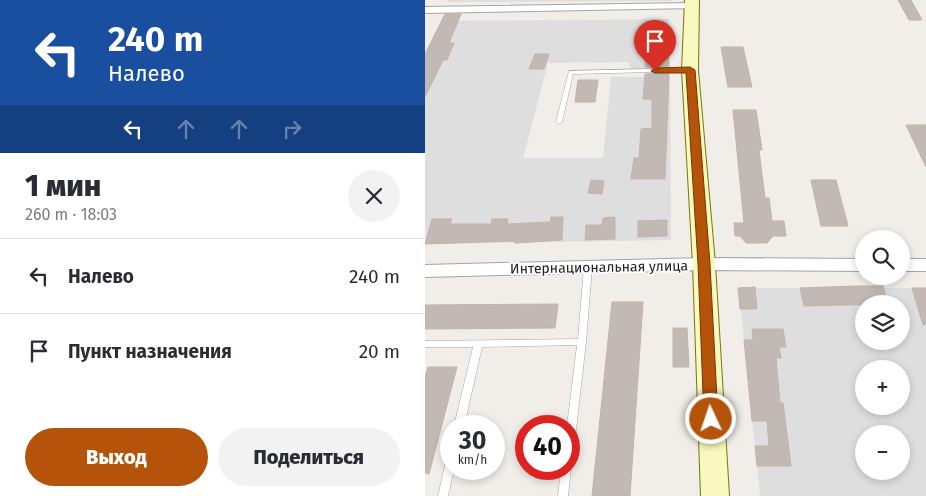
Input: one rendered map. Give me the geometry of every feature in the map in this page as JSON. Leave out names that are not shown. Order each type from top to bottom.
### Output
[{"type":"street","points":[[429,0],[425,9],[692,3],[690,70],[704,264],[715,496]]},
{"type":"street","name":"Интернациональная улица","points":[[425,271],[704,264],[855,265]]},
{"type":"street","points":[[910,265],[926,265]]},
{"type":"lane","points":[[559,122],[571,72],[690,70]]},
{"type":"lane","points":[[573,415],[582,342],[588,267]]},
{"type":"lane","points":[[425,344],[582,342]]},
{"type":"lane","points":[[461,415],[477,344]]},
{"type":"lane","points":[[443,496],[447,480]]},
{"type":"lane","points":[[563,496],[565,480]]},
{"type":"shaded area","points":[[449,0],[671,0],[671,1],[448,2]]},
{"type":"shaded area","points":[[669,19],[669,69],[630,69],[629,62],[548,63],[523,158],[603,158],[611,77],[670,77],[671,240],[425,244],[425,58],[442,21]]},
{"type":"shaded area","points":[[739,288],[926,288],[926,496],[760,496]]},
{"type":"building","points":[[898,0],[911,0],[922,20],[909,20]]},
{"type":"building","points":[[445,14],[461,14],[449,43],[454,43],[447,60],[443,60],[425,97],[425,54]]},
{"type":"building","points":[[647,28],[668,28],[669,67],[645,67]]},
{"type":"building","points":[[721,47],[743,47],[752,87],[728,87]]},
{"type":"building","points":[[535,54],[549,54],[544,69],[529,69]]},
{"type":"building","points":[[669,73],[665,179],[631,179],[634,158],[639,158],[641,129],[652,128],[652,99],[643,99],[645,74]]},
{"type":"building","points":[[578,80],[598,80],[595,102],[575,102]]},
{"type":"building","points":[[733,110],[756,110],[762,150],[759,150],[765,198],[769,198],[772,221],[784,221],[786,236],[773,236],[767,243],[746,243],[740,236],[735,236],[734,223],[744,223]]},
{"type":"building","points":[[906,125],[926,125],[926,167]]},
{"type":"building","points":[[591,180],[604,181],[602,194],[588,193]]},
{"type":"building","points":[[811,180],[836,180],[848,226],[821,226]]},
{"type":"building","points":[[551,217],[563,217],[562,240],[515,243],[515,241],[425,244],[432,219],[452,219],[450,224],[491,224],[492,219],[508,219],[507,224],[550,222]]},
{"type":"building","points":[[615,217],[615,239],[585,240],[586,225],[602,225],[603,218]]},
{"type":"building","points":[[667,220],[667,236],[638,237],[638,221]]},
{"type":"building","points":[[883,286],[886,295],[855,295],[855,305],[804,306],[800,288]]},
{"type":"building","points":[[755,287],[757,309],[740,309],[738,288]]},
{"type":"building","points":[[912,288],[926,288],[926,324],[923,325]]},
{"type":"building","points":[[612,302],[643,302],[630,496],[592,496]]},
{"type":"building","points":[[558,304],[555,328],[425,329],[425,305]]},
{"type":"building","points":[[673,328],[687,328],[689,367],[673,367]]},
{"type":"building","points":[[752,329],[783,329],[786,347],[779,347],[781,358],[776,358],[780,403],[783,403],[791,466],[757,466],[755,446],[769,446],[767,421],[752,421],[744,340],[753,340]]},
{"type":"building","points":[[428,367],[457,367],[444,415],[440,415],[440,432],[429,474],[425,473],[425,377]]},
{"type":"route","points":[[655,71],[690,70],[704,264],[711,419]]}]
